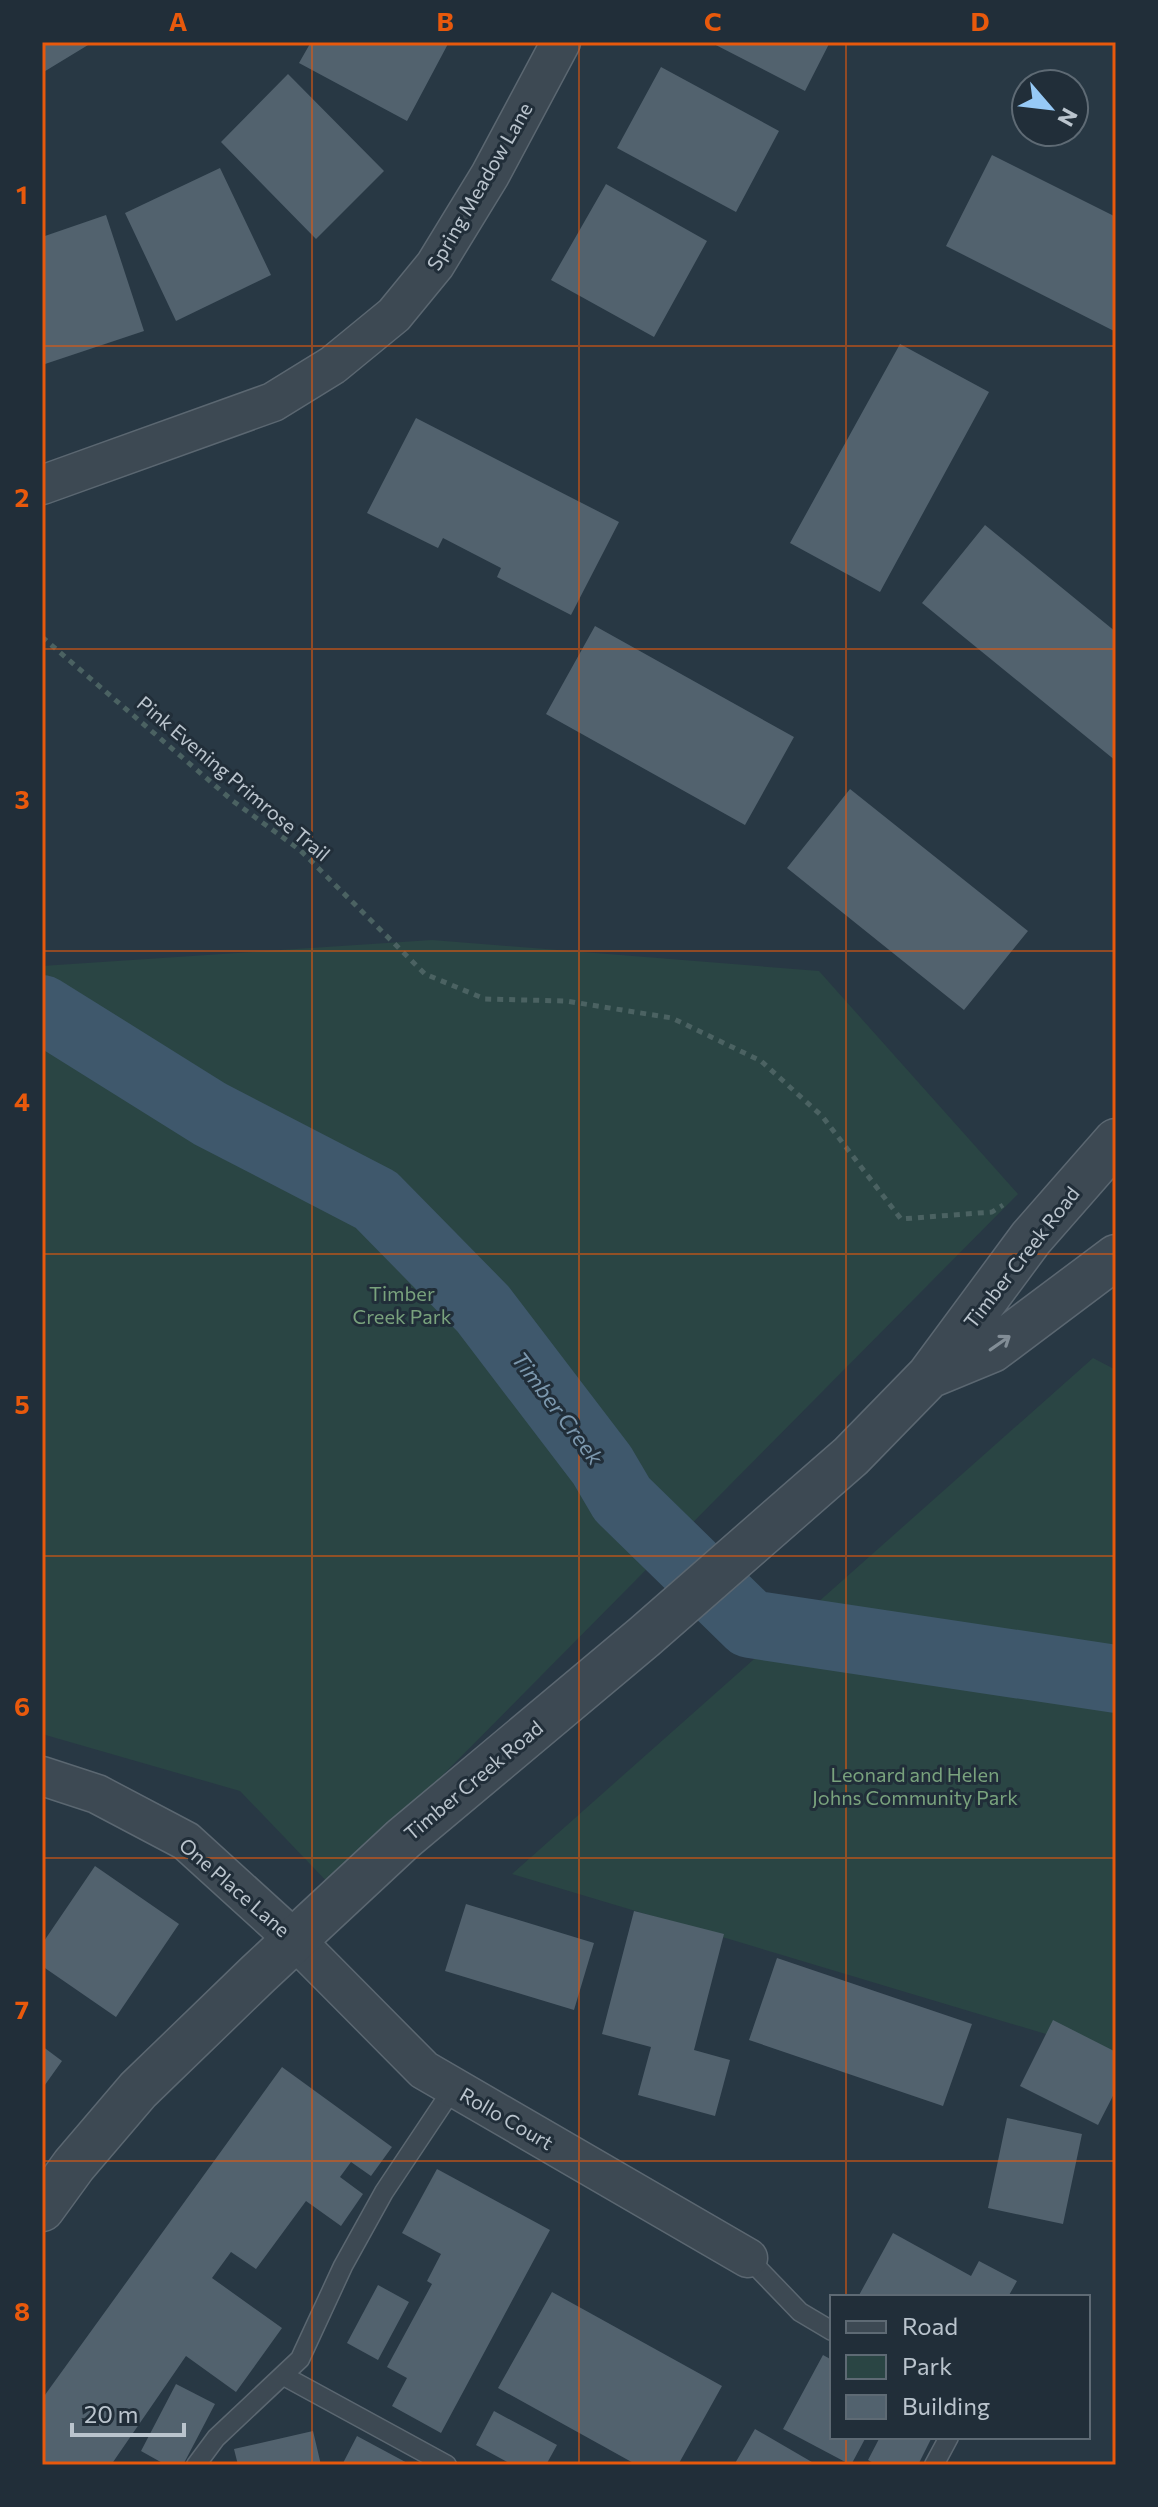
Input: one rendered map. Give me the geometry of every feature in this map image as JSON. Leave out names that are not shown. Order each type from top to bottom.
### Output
[{"type":"street","name":"Spring Meadow Lane","points":[[42,485],[273,402],[333,365],[394,315],[435,265],[490,175],[561,42]]},
{"type":"street","name":"Timber Creek Road","points":[[42,2209],[74,2165],[138,2090],[403,1839],[644,1637],[851,1456],[929,1376],[1031,1238],[1116,1141]]},
{"type":"street","name":"Timber Creek Road","points":[[929,1376],[992,1350],[1116,1257]]},
{"type":"street","name":"One Place Lane","points":[[42,1776],[97,1794],[186,1841],[296,1941]]},
{"type":"street","name":"Rollo Court","points":[[296,1941],[424,2070],[748,2258]]},
{"type":"lane","points":[[196,2465],[216,2438],[300,2359],[343,2266],[384,2192],[454,2087]]},
{"type":"lane","points":[[748,2258],[800,2312],[830,2330]]},
{"type":"lane","points":[[284,2376],[447,2465]]},
{"type":"lane","points":[[934,2465],[948,2439]]},
{"type":"path","name":"Pink Evening Primrose Trail","points":[[42,637],[233,801],[300,850],[425,974],[485,999],[566,1001],[672,1018],[761,1061],[822,1116],[901,1219],[992,1212],[1014,1200]]},
{"type":"green space","name":"Timber Creek Park","points":[[432,940],[819,971],[1018,1194],[332,1887],[240,1791],[42,1734],[42,966]]},
{"type":"green space","name":"Leonard and Helen Johns Community Park","points":[[1093,1358],[1116,1370],[1116,2055],[512,1874]]},
{"type":"building","points":[[42,42],[93,42],[42,73]]},
{"type":"building","points":[[311,42],[449,42],[407,121],[299,63]]},
{"type":"building","points":[[710,42],[830,42],[805,91]]},
{"type":"building","points":[[661,67],[779,131],[736,212],[617,148]]},
{"type":"building","points":[[288,74],[384,171],[316,239],[221,142]]},
{"type":"building","points":[[992,155],[1116,217],[1116,332],[946,246]]},
{"type":"building","points":[[220,168],[271,275],[176,321],[125,213]]},
{"type":"building","points":[[606,184],[707,241],[654,337],[551,280]]},
{"type":"building","points":[[106,215],[144,331],[42,365],[42,237]]},
{"type":"building","points":[[900,344],[989,392],[880,592],[790,543]]},
{"type":"building","points":[[416,418],[619,522],[571,615],[497,577],[501,568],[443,538],[438,548],[367,513]]},
{"type":"building","points":[[985,525],[1116,632],[1116,761],[922,603]]},
{"type":"building","points":[[595,626],[794,737],[745,825],[546,714]]},
{"type":"building","points":[[850,789],[1028,931],[964,1010],[787,868]]},
{"type":"building","points":[[95,1866],[179,1924],[116,2017],[42,1966],[42,1944]]},
{"type":"building","points":[[466,1904],[594,1943],[574,2010],[445,1971]]},
{"type":"building","points":[[634,1911],[724,1934],[694,2050],[730,2060],[715,2116],[638,2095],[651,2047],[602,2034]]},
{"type":"building","points":[[777,1958],[972,2024],[943,2106],[749,2040]]},
{"type":"building","points":[[1053,2020],[1116,2052],[1116,2090],[1098,2125],[1020,2086]]},
{"type":"building","points":[[42,2046],[62,2061],[42,2089]]},
{"type":"building","points":[[282,2067],[392,2147],[371,2176],[351,2162],[340,2177],[363,2194],[341,2226],[306,2201],[256,2269],[231,2252],[212,2278],[282,2328],[236,2392],[186,2356],[111,2465],[42,2465],[42,2399]]},
{"type":"building","points":[[1007,2118],[1082,2134],[1063,2224],[988,2208]]},
{"type":"building","points":[[437,2169],[550,2230],[441,2433],[392,2406],[407,2378],[387,2367],[432,2284],[427,2281],[441,2254],[402,2233]]},
{"type":"building","points":[[893,2233],[971,2276],[979,2261],[1017,2281],[1009,2295],[859,2295]]},
{"type":"building","points":[[378,2285],[409,2302],[378,2360],[347,2343]]},
{"type":"building","points":[[552,2292],[722,2386],[678,2465],[637,2465],[498,2388]]},
{"type":"building","points":[[823,2355],[830,2359],[830,2439],[865,2439],[851,2465],[783,2429]]},
{"type":"building","points":[[176,2384],[215,2404],[183,2465],[166,2465],[141,2451]]},
{"type":"building","points":[[494,2411],[557,2445],[546,2465],[513,2465],[476,2445]]},
{"type":"building","points":[[755,2429],[817,2465],[734,2465]]},
{"type":"building","points":[[313,2431],[321,2465],[238,2465],[234,2449]]},
{"type":"building","points":[[357,2436],[411,2465],[342,2465]]},
{"type":"building","points":[[879,2439],[931,2439],[918,2465],[877,2465],[868,2460]]},
{"type":"waterway","name":"Timber Creek","points":[[42,1009],[210,1114],[376,1200],[483,1309],[602,1465],[622,1499],[750,1624],[1116,1679]]}]
